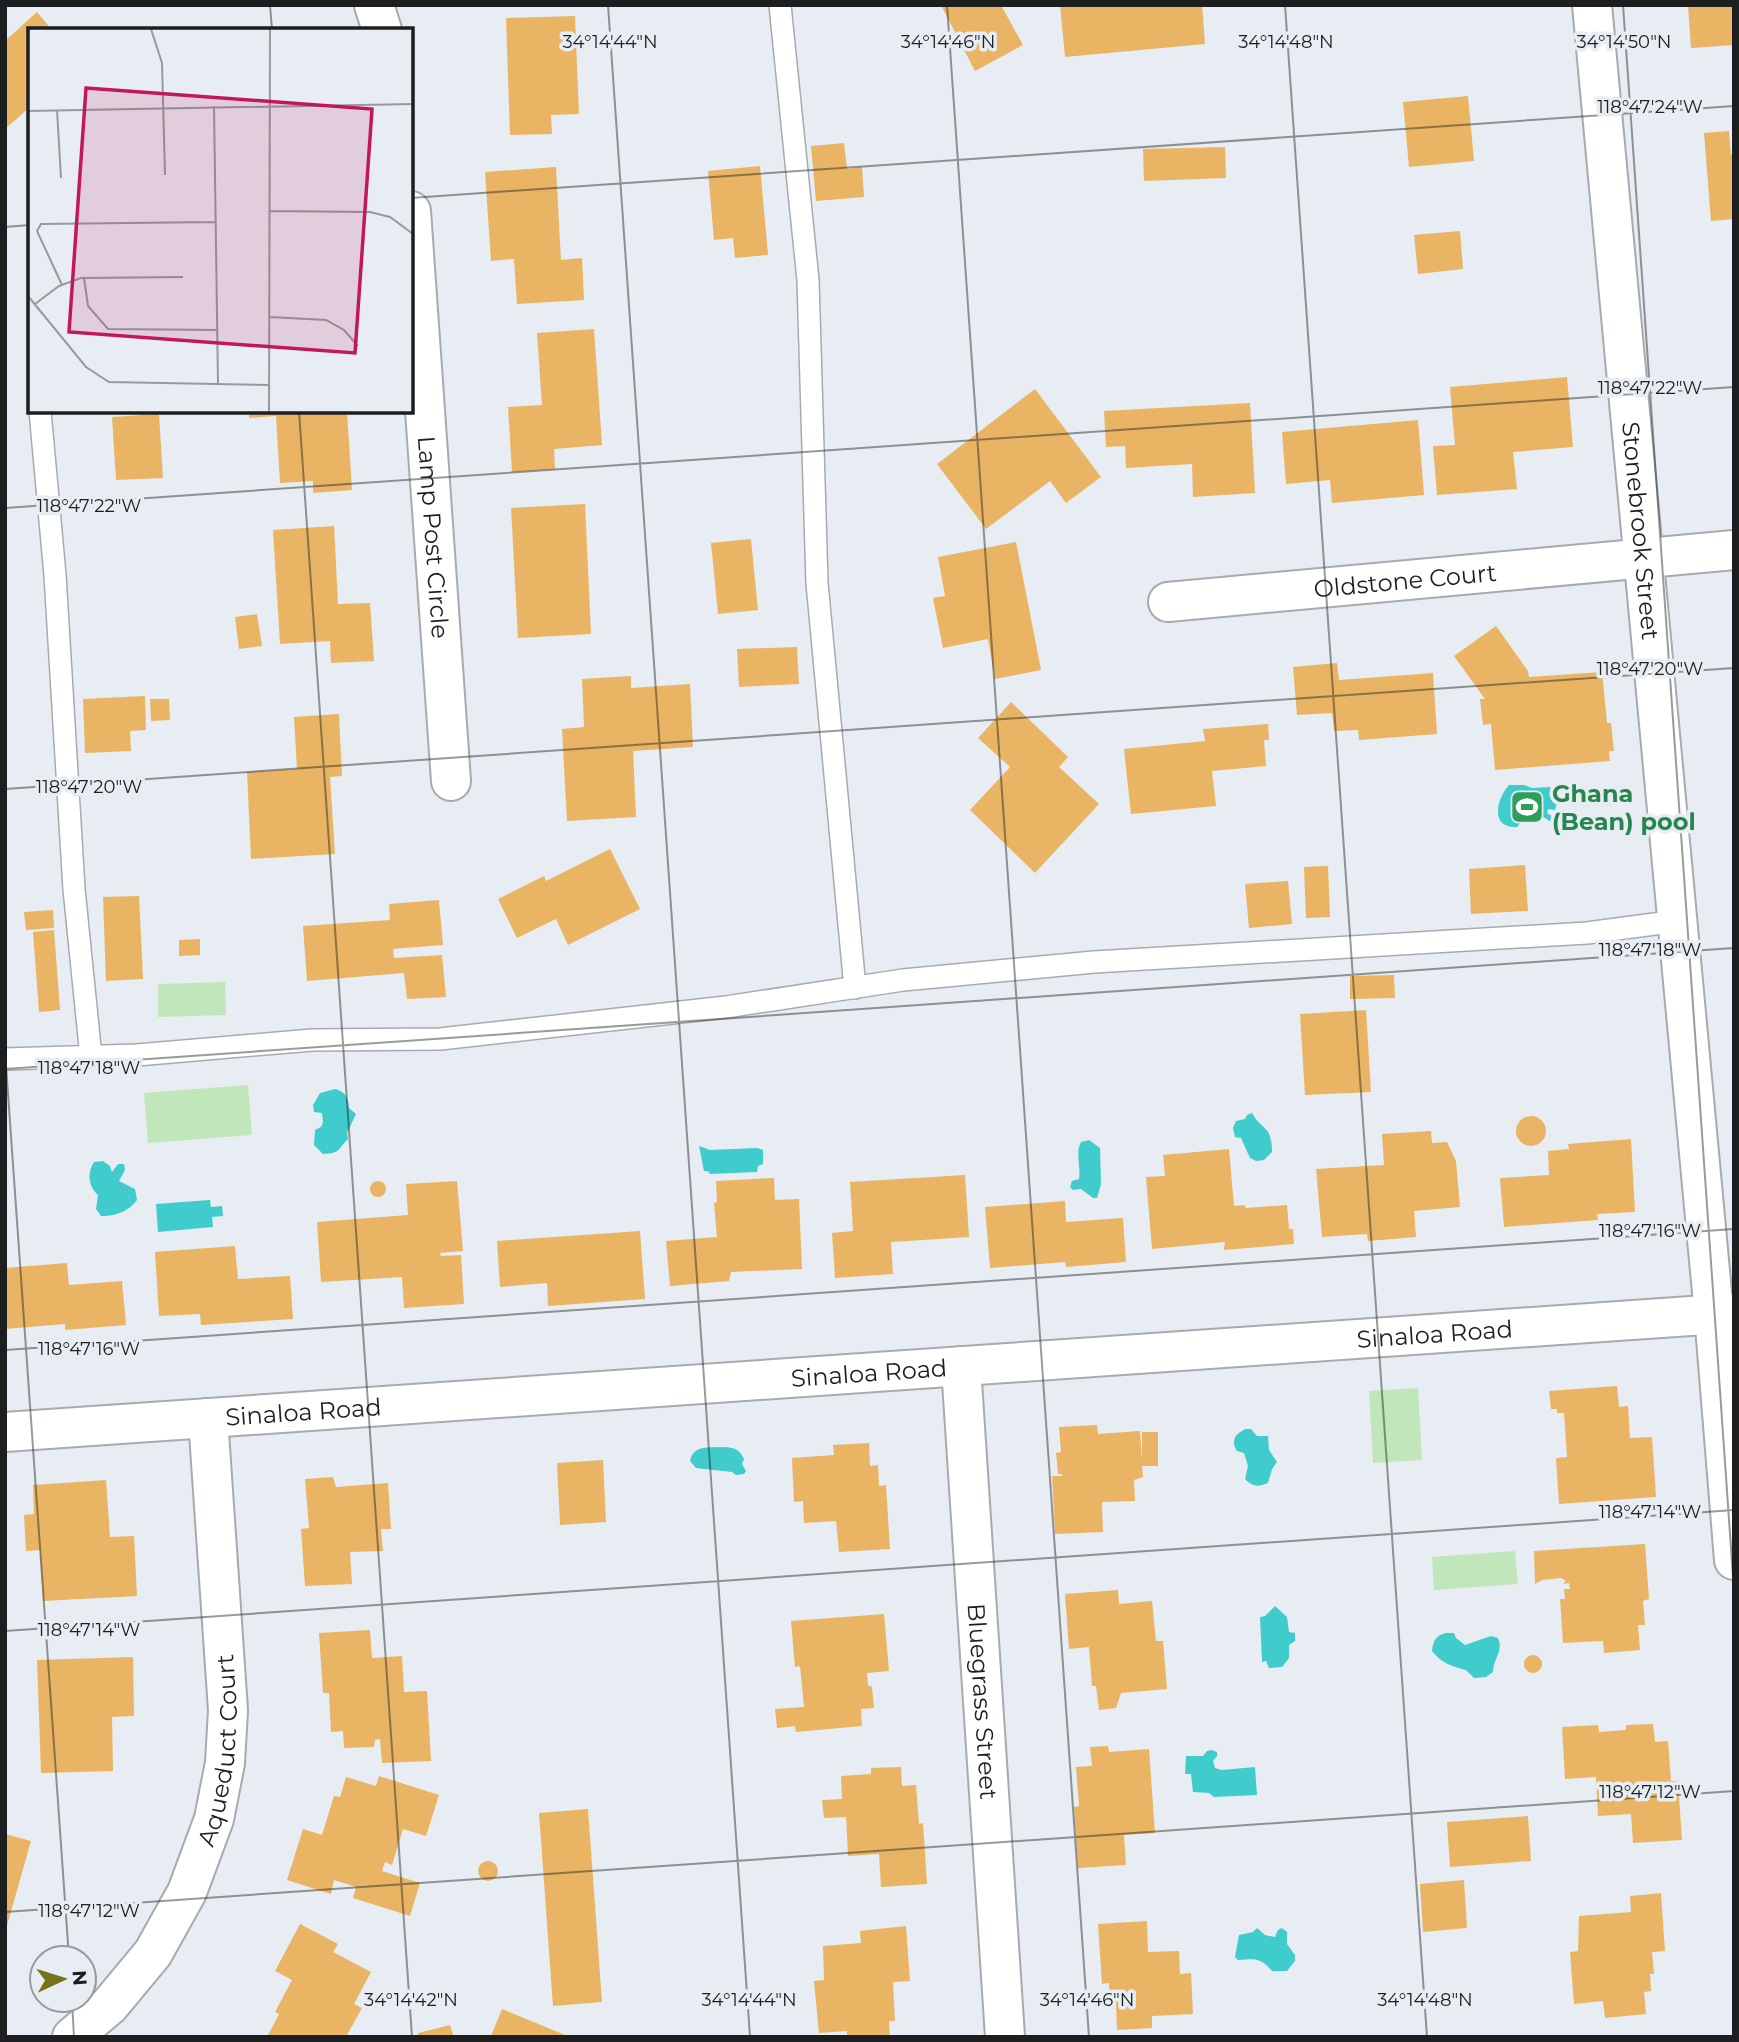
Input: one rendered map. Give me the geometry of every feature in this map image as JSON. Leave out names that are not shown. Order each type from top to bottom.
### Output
[{"type":"street","points":[[374,5],[381,28]]},
{"type":"street","name":"Stonebrook Street","points":[[1591,5],[1677,921],[1724,1314],[1734,1560]]},
{"type":"street","name":"Lamp Post Circle","points":[[413,239],[451,780]]},
{"type":"street","name":"Oldstone Court","points":[[1168,602],[1734,550]]},
{"type":"street","name":"Sinaloa Road","points":[[5,1432],[1724,1314]]},
{"type":"street","name":"Bluegrass Street","points":[[961,1366],[1005,2037]]},
{"type":"street","name":"Aqueduct Court","points":[[72,2037],[109,2006],[153,1953],[187,1892],[215,1819],[225,1763],[228,1710],[208,1418]]},
{"type":"lane","points":[[780,5],[808,280],[817,583],[855,988]]},
{"type":"lane","points":[[40,413],[55,575],[74,889],[91,1057]]},
{"type":"lane","points":[[5,1059],[137,1055],[312,1040],[440,1039],[726,1007],[903,981],[1094,962],[1587,933],[1677,921]]},
{"type":"green space","points":[[225,982],[226,1015],[158,1017],[158,984]]},
{"type":"green space","points":[[248,1085],[252,1135],[148,1143],[144,1093]]},
{"type":"green space","points":[[1418,1388],[1422,1460],[1373,1463],[1369,1391]]},
{"type":"green space","points":[[1515,1551],[1518,1584],[1434,1590],[1432,1557]]},
{"type":"water","name":"Ghana (Bean) pool","points":[[1509,785],[1550,787],[1558,800],[1555,810],[1548,809],[1547,813],[1555,818],[1551,822],[1542,816],[1540,820],[1534,816],[1526,816],[1517,827],[1503,823],[1499,818],[1499,805]]},
{"type":"water","points":[[335,1089],[346,1096],[349,1108],[356,1114],[347,1133],[348,1139],[336,1152],[323,1154],[314,1145],[315,1130],[321,1127],[323,1122],[322,1113],[314,1112],[313,1105],[320,1093]]},
{"type":"water","points":[[1252,1113],[1266,1129],[1272,1143],[1272,1152],[1264,1160],[1256,1161],[1250,1158],[1241,1138],[1235,1137],[1233,1128],[1236,1121],[1245,1119]]},
{"type":"water","points":[[1089,1140],[1100,1148],[1101,1184],[1097,1198],[1081,1189],[1073,1190],[1070,1187],[1072,1181],[1079,1179],[1079,1146],[1081,1142]]},
{"type":"water","points":[[699,1146],[710,1150],[757,1148],[763,1150],[763,1164],[758,1166],[757,1172],[710,1174],[704,1171]]},
{"type":"water","points":[[103,1161],[110,1166],[112,1172],[118,1164],[124,1164],[125,1170],[119,1181],[135,1189],[137,1200],[126,1210],[106,1216],[101,1216],[96,1209],[98,1195],[92,1188],[90,1179],[94,1162]]},
{"type":"water","points":[[210,1200],[211,1207],[222,1206],[223,1216],[212,1217],[213,1227],[158,1232],[156,1204]]},
{"type":"water","points":[[1246,1429],[1251,1429],[1257,1436],[1268,1436],[1269,1450],[1277,1462],[1268,1483],[1256,1485],[1245,1479],[1248,1466],[1244,1453],[1237,1451],[1234,1440]]},
{"type":"water","points":[[726,1447],[737,1450],[744,1459],[744,1474],[696,1468],[690,1461],[699,1449]]},
{"type":"water","points":[[1275,1606],[1287,1617],[1289,1632],[1295,1633],[1295,1641],[1289,1645],[1289,1658],[1282,1667],[1269,1668],[1266,1661],[1262,1662],[1260,1617],[1265,1616]]},
{"type":"water","points":[[1454,1633],[1465,1645],[1491,1636],[1498,1638],[1500,1647],[1493,1672],[1486,1677],[1474,1678],[1466,1670],[1451,1666],[1439,1658],[1432,1651],[1433,1644],[1437,1637]]},
{"type":"water","points":[[1211,1750],[1217,1752],[1213,1761],[1215,1768],[1222,1770],[1255,1767],[1257,1795],[1214,1797],[1209,1793],[1193,1792],[1191,1774],[1185,1774],[1186,1756],[1203,1756]]},
{"type":"water","points":[[1257,1928],[1265,1935],[1275,1937],[1282,1928],[1287,1932],[1287,1944],[1295,1955],[1295,1961],[1287,1971],[1272,1971],[1260,1961],[1238,1960],[1235,1957],[1239,1935],[1253,1932]]},
{"type":"building","points":[[941,5],[1001,5],[1023,45],[975,71]]},
{"type":"building","points":[[1060,5],[1202,5],[1205,44],[1065,57]]},
{"type":"building","points":[[1688,5],[1734,5],[1734,45],[1691,48]]},
{"type":"building","points":[[37,12],[50,28],[28,28],[28,109],[5,129],[5,41]]},
{"type":"building","points":[[575,16],[579,114],[551,115],[552,134],[510,135],[506,18]]},
{"type":"building","points":[[1468,96],[1474,161],[1409,167],[1403,102]]},
{"type":"building","points":[[1729,131],[1731,155],[1734,155],[1734,219],[1711,221],[1704,133]]},
{"type":"building","points":[[844,143],[847,169],[862,167],[864,197],[816,201],[811,146]]},
{"type":"building","points":[[1225,147],[1226,178],[1144,181],[1143,149]]},
{"type":"building","points":[[760,166],[768,255],[735,258],[733,238],[714,240],[708,171]]},
{"type":"building","points":[[556,167],[561,260],[582,258],[584,300],[517,304],[514,259],[491,261],[485,172]]},
{"type":"building","points":[[1460,231],[1463,269],[1418,274],[1414,235]]},
{"type":"building","points":[[594,329],[602,445],[554,449],[555,469],[512,472],[508,407],[542,405],[537,333]]},
{"type":"building","points":[[1567,377],[1573,447],[1513,452],[1517,489],[1437,495],[1433,446],[1455,445],[1450,387]]},
{"type":"building","points":[[1035,389],[1101,477],[1066,503],[1050,481],[986,529],[937,464]]},
{"type":"building","points":[[1250,403],[1255,493],[1193,497],[1192,464],[1126,468],[1125,446],[1106,447],[1104,411]]},
{"type":"building","points":[[249,413],[347,413],[352,490],[313,493],[313,481],[280,483],[276,416],[249,418]]},
{"type":"building","points":[[159,414],[163,478],[116,480],[112,417]]},
{"type":"building","points":[[1418,420],[1424,495],[1332,503],[1330,480],[1286,484],[1282,432]]},
{"type":"building","points":[[585,504],[591,634],[518,638],[511,508]]},
{"type":"building","points":[[334,526],[338,604],[370,603],[374,661],[331,663],[330,641],[280,644],[273,530]]},
{"type":"building","points":[[751,539],[758,610],[718,614],[711,543]]},
{"type":"building","points":[[1016,542],[1041,670],[995,679],[988,639],[943,648],[933,598],[945,596],[938,557]]},
{"type":"building","points":[[257,614],[262,646],[239,649],[235,617]]},
{"type":"building","points":[[1496,626],[1528,671],[1529,677],[1602,672],[1607,723],[1611,723],[1614,751],[1609,751],[1610,761],[1495,770],[1491,724],[1483,725],[1480,699],[1485,699],[1454,656]]},
{"type":"building","points":[[797,647],[799,684],[739,687],[737,649]]},
{"type":"building","points":[[1337,663],[1339,680],[1433,673],[1437,734],[1359,740],[1358,730],[1334,731],[1332,713],[1297,715],[1293,667]]},
{"type":"building","points":[[631,676],[631,688],[690,684],[693,747],[633,751],[636,817],[567,821],[562,729],[584,727],[582,679]]},
{"type":"building","points":[[145,696],[146,730],[130,731],[131,751],[85,753],[83,699]]},
{"type":"building","points":[[150,699],[169,699],[170,720],[151,721]]},
{"type":"building","points":[[1011,702],[1068,757],[1059,767],[1099,804],[1035,873],[970,810],[1010,767],[978,738]]},
{"type":"building","points":[[339,714],[342,776],[330,777],[335,854],[251,859],[247,772],[297,769],[294,717]]},
{"type":"building","points":[[1268,724],[1269,740],[1264,740],[1266,766],[1212,771],[1216,806],[1131,814],[1124,749],[1205,741],[1203,729]]},
{"type":"building","points":[[610,849],[640,909],[568,945],[556,919],[517,938],[498,899],[544,876],[546,881]]},
{"type":"building","points":[[1525,865],[1528,911],[1471,914],[1469,869]]},
{"type":"building","points":[[1328,866],[1330,917],[1306,918],[1304,867]]},
{"type":"building","points":[[1288,881],[1292,924],[1249,928],[1245,884]]},
{"type":"building","points":[[139,896],[143,979],[106,981],[103,897]]},
{"type":"building","points":[[439,900],[443,945],[393,949],[394,958],[442,955],[446,997],[407,999],[404,973],[307,981],[303,926],[390,920],[389,904]]},
{"type":"building","points":[[53,910],[54,928],[26,930],[24,912]]},
{"type":"building","points":[[54,930],[60,1010],[39,1012],[33,932]]},
{"type":"building","points":[[200,939],[200,955],[179,956],[179,940]]},
{"type":"building","points":[[1394,975],[1395,998],[1350,999],[1350,976]]},
{"type":"building","points":[[1366,1010],[1371,1092],[1305,1095],[1300,1014]]},
{"type":"building","points":[[1531,1116],[1541,1121],[1546,1131],[1541,1141],[1531,1146],[1521,1141],[1516,1131],[1521,1121]]},
{"type":"building","points":[[1431,1131],[1432,1143],[1447,1142],[1456,1161],[1460,1207],[1414,1211],[1416,1237],[1368,1241],[1367,1234],[1322,1237],[1316,1169],[1384,1165],[1382,1134]]},
{"type":"building","points":[[1631,1139],[1635,1212],[1597,1214],[1598,1220],[1504,1227],[1500,1178],[1549,1175],[1548,1151],[1569,1149],[1568,1144]]},
{"type":"building","points":[[1229,1149],[1234,1206],[1244,1205],[1246,1208],[1287,1205],[1289,1229],[1293,1229],[1294,1244],[1224,1250],[1225,1242],[1152,1249],[1146,1177],[1165,1176],[1163,1155]]},
{"type":"building","points":[[965,1175],[969,1237],[891,1242],[893,1274],[835,1278],[832,1233],[853,1231],[850,1182]]},
{"type":"building","points":[[774,1178],[775,1200],[799,1199],[802,1269],[731,1272],[729,1281],[670,1286],[666,1241],[717,1237],[714,1203],[717,1202],[716,1181]]},
{"type":"building","points":[[375,1181],[381,1181],[386,1189],[384,1195],[375,1197],[370,1192],[370,1186]]},
{"type":"building","points":[[457,1181],[463,1251],[440,1253],[441,1256],[461,1255],[464,1304],[404,1308],[402,1277],[321,1282],[317,1222],[408,1215],[406,1184]]},
{"type":"building","points":[[1065,1201],[1066,1222],[1123,1218],[1126,1262],[1066,1267],[1065,1262],[990,1268],[985,1207]]},
{"type":"building","points":[[640,1231],[645,1299],[548,1306],[547,1283],[500,1287],[497,1241]]},
{"type":"building","points":[[235,1246],[238,1279],[290,1276],[293,1319],[201,1325],[200,1314],[159,1316],[155,1252]]},
{"type":"building","points":[[67,1263],[69,1285],[122,1281],[126,1325],[65,1330],[65,1324],[5,1329],[5,1268]]},
{"type":"building","points":[[1617,1386],[1619,1407],[1628,1406],[1630,1438],[1652,1437],[1656,1497],[1559,1504],[1556,1458],[1567,1457],[1564,1413],[1551,1409],[1549,1391]]},
{"type":"building","points":[[1097,1425],[1098,1434],[1140,1431],[1142,1461],[1142,1432],[1158,1432],[1158,1466],[1142,1466],[1143,1477],[1134,1480],[1135,1501],[1102,1502],[1103,1532],[1055,1534],[1052,1476],[1062,1476],[1058,1474],[1056,1453],[1061,1452],[1059,1427]]},
{"type":"building","points":[[869,1443],[870,1466],[878,1465],[879,1486],[886,1485],[890,1549],[839,1552],[836,1521],[804,1523],[803,1501],[794,1502],[792,1458],[834,1455],[833,1445]]},
{"type":"building","points":[[603,1460],[606,1522],[560,1525],[557,1463]]},
{"type":"building","points":[[333,1477],[336,1487],[388,1483],[391,1529],[381,1529],[383,1551],[350,1552],[352,1584],[305,1586],[301,1529],[309,1528],[305,1479]]},
{"type":"building","points":[[106,1480],[110,1537],[134,1536],[137,1596],[43,1601],[40,1550],[26,1551],[24,1515],[34,1514],[33,1485]]},
{"type":"building","points":[[1645,1544],[1649,1599],[1643,1601],[1645,1625],[1638,1625],[1640,1650],[1604,1653],[1603,1641],[1563,1643],[1560,1599],[1565,1599],[1564,1589],[1570,1589],[1569,1583],[1563,1584],[1566,1581],[1561,1578],[1542,1580],[1535,1584],[1534,1551]]},
{"type":"building","points":[[1118,1590],[1119,1604],[1152,1601],[1156,1641],[1163,1641],[1167,1689],[1121,1693],[1116,1708],[1099,1710],[1096,1686],[1092,1686],[1089,1647],[1069,1649],[1065,1594]]},
{"type":"building","points":[[884,1614],[889,1671],[867,1673],[868,1685],[872,1687],[874,1708],[861,1709],[862,1726],[796,1732],[795,1726],[777,1728],[775,1709],[804,1707],[800,1666],[795,1667],[791,1621]]},
{"type":"building","points":[[370,1630],[372,1658],[402,1656],[404,1692],[427,1691],[431,1761],[382,1763],[380,1739],[375,1740],[374,1747],[344,1748],[343,1731],[331,1732],[329,1693],[323,1693],[319,1633]]},
{"type":"building","points":[[1533,1655],[1539,1658],[1542,1664],[1539,1670],[1533,1673],[1527,1670],[1524,1664],[1527,1658]]},
{"type":"building","points":[[133,1657],[134,1716],[112,1717],[113,1771],[41,1773],[37,1660]]},
{"type":"building","points":[[1653,1724],[1655,1742],[1668,1741],[1671,1781],[1678,1781],[1682,1840],[1633,1843],[1631,1814],[1598,1816],[1596,1777],[1565,1779],[1562,1727],[1598,1725],[1599,1732],[1626,1730],[1626,1725]]},
{"type":"building","points":[[1108,1746],[1109,1752],[1149,1749],[1155,1833],[1124,1835],[1126,1865],[1078,1868],[1074,1807],[1079,1806],[1076,1767],[1092,1766],[1090,1747]]},
{"type":"building","points":[[901,1767],[902,1786],[916,1785],[919,1824],[923,1823],[927,1884],[881,1887],[879,1854],[848,1856],[846,1817],[824,1818],[822,1800],[842,1799],[841,1776],[871,1774],[871,1768]]},
{"type":"building","points":[[379,1776],[439,1795],[426,1836],[403,1829],[392,1865],[385,1862],[382,1871],[420,1883],[410,1916],[353,1898],[356,1887],[334,1880],[331,1894],[287,1880],[303,1829],[322,1835],[334,1796],[340,1797],[346,1777],[376,1786]]},
{"type":"building","points":[[588,1809],[602,2002],[553,2006],[539,1813]]},
{"type":"building","points":[[1528,1816],[1531,1861],[1450,1867],[1447,1822]]},
{"type":"building","points":[[5,1834],[31,1841],[6,1929],[5,1929]]},
{"type":"building","points":[[488,1861],[495,1864],[498,1871],[495,1878],[488,1881],[481,1878],[478,1871],[481,1864]]},
{"type":"building","points":[[1464,1880],[1467,1928],[1423,1932],[1420,1884]]},
{"type":"building","points":[[1661,1893],[1665,1951],[1652,1952],[1654,1974],[1650,1974],[1651,1991],[1644,1992],[1646,2014],[1605,2018],[1603,2001],[1574,2004],[1570,1952],[1578,1951],[1579,1916],[1631,1912],[1630,1896]]},
{"type":"building","points":[[1147,1921],[1148,1952],[1179,1951],[1180,1974],[1191,1973],[1193,2014],[1152,2016],[1152,2028],[1117,2030],[1116,2004],[1110,2007],[1109,1983],[1102,1984],[1098,1924]]},
{"type":"building","points":[[300,1924],[338,1944],[333,1952],[371,1972],[354,2004],[362,2008],[346,2037],[267,2037],[279,2014],[275,2012],[292,1980],[275,1971]]},
{"type":"building","points":[[906,1926],[910,1981],[893,1982],[895,2021],[889,2021],[890,2037],[847,2037],[847,2031],[819,2033],[814,1981],[824,1980],[823,1946],[861,1943],[860,1931]]},
{"type":"building","points":[[502,2009],[570,2037],[491,2036]]},
{"type":"building","points":[[450,2025],[454,2037],[418,2037],[418,2033]]},
{"type":"place","name":"Ghana (Bean) pool","points":[[1527,807]]}]
